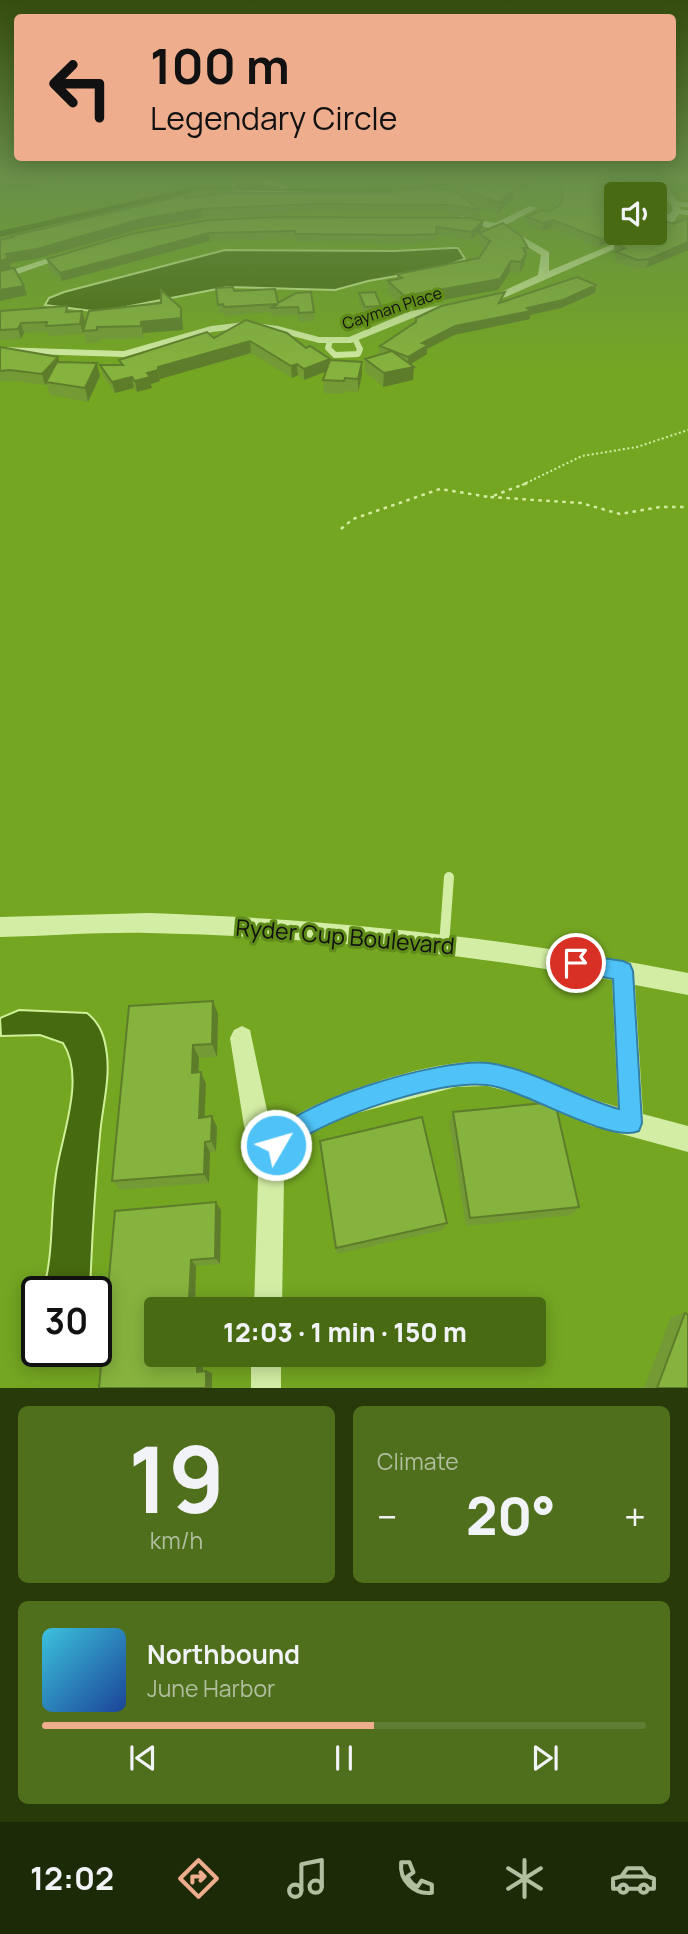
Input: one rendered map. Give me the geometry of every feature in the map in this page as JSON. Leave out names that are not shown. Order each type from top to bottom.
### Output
[{"type":"street","points":[[533,243],[546,254],[581,262]]},
{"type":"street","name":"Cayman Place","points":[[0,350],[124,354],[202,331],[236,326],[271,327],[330,341],[355,339],[412,314],[502,295],[619,245]]},
{"type":"street","points":[[0,277],[85,250]]},
{"type":"street","points":[[543,277],[546,254]]},
{"type":"street","name":"Ryder Cup Boulevard","points":[[0,927],[147,923],[220,926],[444,946],[623,971],[688,984]]},
{"type":"street","points":[[623,971],[631,1123]]},
{"type":"street","points":[[242,1038],[257,1126],[276,1145]]},
{"type":"street","points":[[268,1297],[271,1178],[276,1145],[298,1127],[343,1104],[456,1075],[487,1074],[516,1082],[592,1113],[688,1139]]},
{"type":"street","points":[[266,1367],[266,1388]]},
{"type":"lane","points":[[444,946],[449,877]]},
{"type":"path","points":[[490,497],[542,478],[582,456],[637,447],[688,430]]},
{"type":"path","points":[[341,529],[353,519],[440,489],[454,488],[473,496],[581,503],[620,513],[660,507],[688,507]]},
{"type":"shaded area","points":[[0,243],[667,245],[667,243],[688,243],[688,1388],[0,1388]]},
{"type":"shaded area","points":[[458,248],[465,259],[436,269],[335,290],[227,287],[100,312],[45,305],[49,298],[64,292],[225,250],[395,251]]},
{"type":"shaded area","points":[[19,1010],[87,1013],[102,1032],[107,1055],[107,1075],[91,1276],[46,1276],[56,1174],[72,1090],[70,1057],[63,1043],[40,1035],[1,1036],[0,1018]]},
{"type":"building","points":[[0,243],[59,243],[6,254],[8,258],[0,261]]},
{"type":"building","points":[[102,243],[173,243],[60,273],[47,259]]},
{"type":"building","points":[[489,243],[525,243],[528,248],[523,248],[526,254],[521,262],[511,261],[500,279],[404,296],[388,281],[402,278],[397,274],[479,258]]},
{"type":"building","points":[[686,243],[649,259],[638,260],[616,252],[625,248],[618,245]]},
{"type":"building","points":[[14,268],[24,286],[0,290],[0,271]]},
{"type":"building","points":[[577,277],[596,285],[563,300],[527,308],[531,311],[455,326],[422,343],[428,345],[408,357],[380,346],[416,322],[416,318],[441,306],[505,292],[499,303]]},
{"type":"building","points":[[233,287],[234,291],[275,289],[278,303],[296,293],[311,292],[314,312],[299,313],[298,307],[270,308],[278,304],[218,305],[216,288]]},
{"type":"building","points":[[161,290],[181,308],[181,318],[141,322],[141,326],[97,327],[97,330],[83,331],[89,311],[161,303]]},
{"type":"building","points":[[375,292],[381,306],[365,307],[359,293]]},
{"type":"building","points":[[67,306],[66,312],[82,311],[80,324],[46,326],[47,322],[21,323],[18,329],[0,330],[0,311]]},
{"type":"building","points":[[246,320],[287,333],[306,348],[310,346],[330,359],[304,369],[297,364],[291,366],[250,341],[158,367],[158,370],[147,373],[150,377],[135,381],[132,377],[112,382],[100,365],[123,365],[119,360],[207,332],[214,338]]},
{"type":"building","points":[[0,347],[58,357],[42,374],[0,371]]},
{"type":"building","points":[[392,351],[414,367],[384,373],[365,359]]},
{"type":"building","points":[[330,360],[362,362],[358,379],[323,380]]},
{"type":"building","points":[[57,362],[97,363],[85,388],[46,382]]},
{"type":"building","points":[[213,1001],[212,1044],[193,1045],[192,1073],[201,1072],[199,1118],[212,1116],[211,1141],[205,1142],[204,1174],[112,1181],[129,1006]]},
{"type":"building","points":[[555,1102],[579,1207],[470,1218],[453,1112]]},
{"type":"building","points":[[422,1117],[447,1223],[336,1248],[320,1141]]},
{"type":"building","points":[[216,1202],[215,1258],[191,1260],[189,1297],[144,1297],[144,1367],[197,1367],[197,1372],[206,1371],[206,1388],[99,1388],[101,1367],[112,1367],[112,1276],[109,1276],[115,1211]]},
{"type":"building","points":[[685,1313],[688,1315],[688,1388],[657,1388]]},
{"type":"route","points":[[276,1145],[298,1127],[343,1104],[456,1075],[487,1074],[516,1082],[592,1113],[631,1123],[623,971],[576,963]]}]
